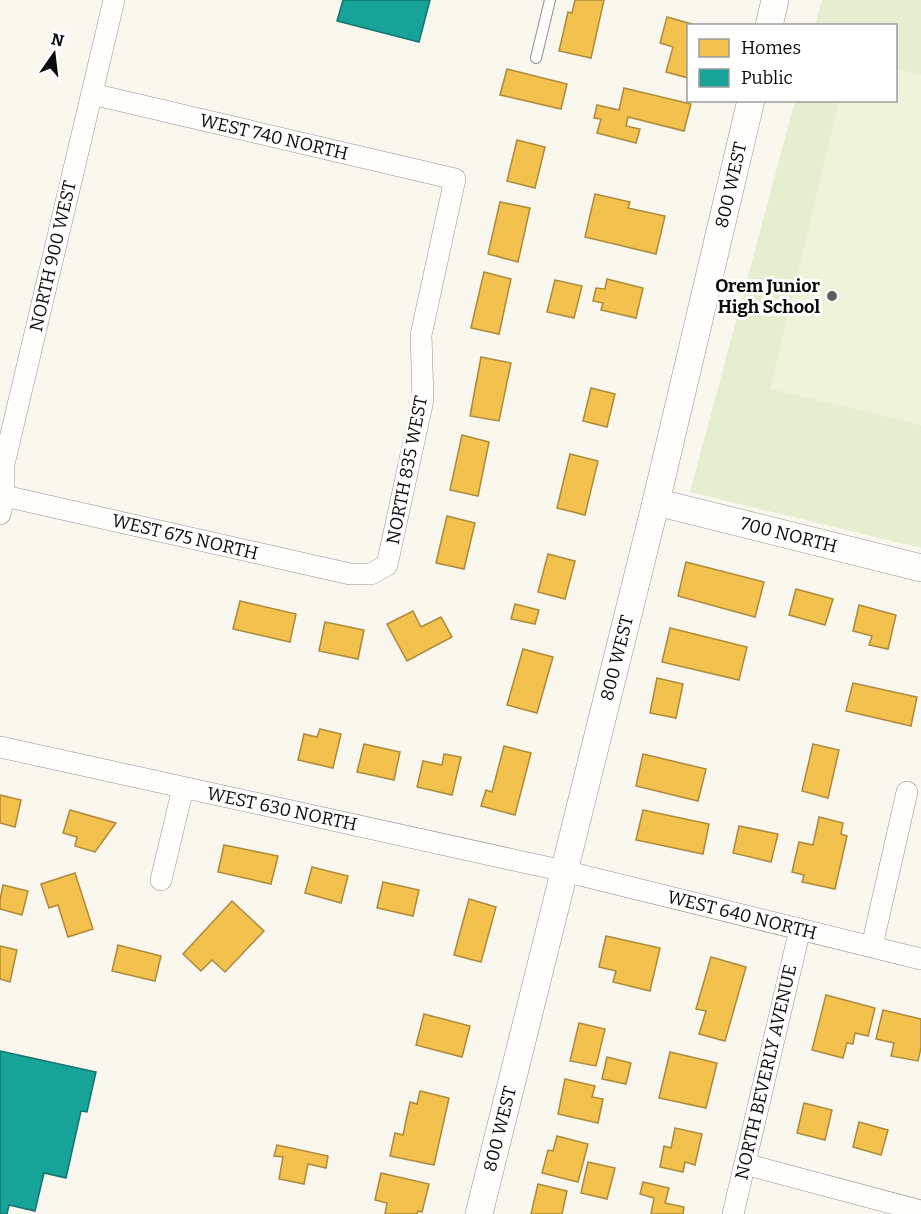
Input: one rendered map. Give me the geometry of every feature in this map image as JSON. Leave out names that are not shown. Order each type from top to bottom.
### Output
[{"type":"street","name":"NORTH 900 WEST","points":[[1,501],[4,464],[114,0]]},
{"type":"street","name":"WEST 740 NORTH","points":[[92,94],[456,179]]},
{"type":"street","name":"800 WEST","points":[[479,1214],[656,502],[752,102]]},
{"type":"street","name":"NORTH 835 WEST","points":[[371,574],[387,565],[423,400],[421,334],[456,179]]},
{"type":"street","name":"WEST 675 NORTH","points":[[1,501],[350,574],[371,574]]},
{"type":"street","name":"700 NORTH","points":[[656,502],[921,568]]},
{"type":"street","name":"WEST 630 NORTH","points":[[0,747],[564,871]]},
{"type":"street","points":[[161,880],[183,788]]},
{"type":"street","points":[[872,946],[907,792]]},
{"type":"street","name":"WEST 640 NORTH","points":[[564,871],[921,959]]},
{"type":"street","name":"NORTH BEVERLY AVENUE","points":[[733,1214],[800,929]]},
{"type":"street","points":[[745,1164],[921,1211]]},
{"type":"lane","points":[[536,58],[550,0]]},
{"type":"green space","name":"Orem Junior High School","points":[[822,0],[921,0],[921,548],[690,492],[795,102],[897,102],[897,24],[815,24]]},
{"type":"green space","points":[[897,69],[921,75],[921,425],[770,389],[839,102],[897,102]]},
{"type":"building: Homes","points":[[575,0],[604,0],[591,58],[559,51],[568,12],[572,13]]},
{"type":"building: Homes","points":[[667,17],[692,24],[687,24],[687,78],[666,72],[673,47],[660,43]]},
{"type":"building: Homes","points":[[507,69],[567,84],[561,109],[500,95]]},
{"type":"building: Homes","points":[[624,88],[691,104],[684,131],[628,117],[626,126],[640,129],[636,143],[597,133],[601,119],[594,118],[597,105],[619,110]]},
{"type":"building: Homes","points":[[517,140],[545,147],[535,188],[507,181]]},
{"type":"building: Homes","points":[[595,194],[630,202],[628,208],[665,216],[656,254],[585,237]]},
{"type":"building: Homes","points":[[500,202],[530,208],[518,262],[488,254]]},
{"type":"building: Homes","points":[[484,272],[511,279],[499,334],[471,328]]},
{"type":"building: Homes","points":[[607,279],[643,288],[636,318],[601,310],[603,303],[593,301],[596,288],[605,289]]},
{"type":"building: Homes","points":[[555,280],[582,286],[574,318],[547,312]]},
{"type":"building: Homes","points":[[481,357],[511,363],[499,421],[470,416]]},
{"type":"building: Homes","points":[[591,388],[615,394],[607,427],[583,421]]},
{"type":"building: Homes","points":[[462,435],[489,442],[478,496],[450,490]]},
{"type":"building: Homes","points":[[570,454],[598,461],[585,515],[557,508]]},
{"type":"building: Homes","points":[[447,516],[475,523],[464,569],[436,563]]},
{"type":"building: Homes","points":[[548,554],[575,561],[565,599],[538,592]]},
{"type":"building: Homes","points":[[686,562],[764,582],[755,617],[678,596]]},
{"type":"building: Homes","points":[[796,589],[833,599],[825,625],[789,615]]},
{"type":"building: Homes","points":[[240,601],[296,614],[290,642],[233,629]]},
{"type":"building: Homes","points":[[515,604],[539,610],[535,624],[511,619]]},
{"type":"building: Homes","points":[[859,605],[896,615],[888,649],[869,645],[872,636],[853,631]]},
{"type":"building: Homes","points":[[413,611],[421,627],[441,617],[452,637],[407,661],[387,624]]},
{"type":"building: Homes","points":[[325,622],[364,630],[358,659],[319,651]]},
{"type":"building: Homes","points":[[670,628],[747,647],[739,680],[662,662]]},
{"type":"building: Homes","points":[[523,649],[553,657],[537,713],[507,705]]},
{"type":"building: Homes","points":[[657,678],[683,684],[676,718],[650,713]]},
{"type":"building: Homes","points":[[853,683],[917,697],[911,726],[846,711]]},
{"type":"building: Homes","points":[[320,729],[341,734],[333,768],[298,760],[304,734],[317,737]]},
{"type":"building: Homes","points":[[364,744],[400,752],[394,780],[357,772]]},
{"type":"building: Homes","points":[[813,744],[839,750],[828,798],[802,791]]},
{"type":"building: Homes","points":[[504,746],[531,753],[515,815],[481,806],[486,790],[492,792]]},
{"type":"building: Homes","points":[[444,754],[461,757],[452,795],[417,787],[423,761],[442,765]]},
{"type":"building: Homes","points":[[643,754],[706,769],[698,801],[636,786]]},
{"type":"building: Homes","points":[[0,795],[21,800],[15,827],[0,823]]},
{"type":"building: Homes","points":[[70,810],[116,823],[95,852],[75,846],[77,837],[63,833]]},
{"type":"building: Homes","points":[[643,810],[709,824],[703,854],[636,840]]},
{"type":"building: Homes","points":[[819,817],[843,823],[841,834],[847,836],[835,889],[802,882],[804,875],[792,872],[799,842],[813,845]]},
{"type":"building: Homes","points":[[739,826],[778,834],[771,862],[733,853]]},
{"type":"building: Homes","points":[[224,845],[278,856],[271,884],[218,872]]},
{"type":"building: Homes","points":[[312,867],[348,876],[341,903],[305,893]]},
{"type":"building: Homes","points":[[75,873],[93,929],[68,937],[58,905],[49,908],[41,884]]},
{"type":"building: Homes","points":[[383,882],[419,890],[413,916],[377,908]]},
{"type":"building: Homes","points":[[3,885],[28,891],[22,915],[0,909]]},
{"type":"building: Homes","points":[[469,899],[496,907],[481,962],[454,955]]},
{"type":"building: Homes","points":[[232,901],[264,931],[225,972],[212,960],[201,971],[183,954]]},
{"type":"building: Homes","points":[[606,936],[660,948],[650,991],[613,982],[616,971],[599,967]]},
{"type":"building: Homes","points":[[118,945],[161,956],[155,981],[112,971]]},
{"type":"building: Homes","points":[[0,946],[17,950],[10,982],[0,979]]},
{"type":"building: Homes","points":[[711,957],[746,967],[725,1041],[699,1034],[706,1011],[696,1009]]},
{"type":"building: Homes","points":[[826,995],[875,1008],[868,1036],[855,1033],[853,1044],[847,1043],[843,1058],[812,1050]]},
{"type":"building: Homes","points":[[883,1010],[921,1019],[921,1048],[918,1061],[891,1056],[894,1043],[876,1039]]},
{"type":"building: Homes","points":[[424,1014],[470,1026],[462,1057],[416,1045]]},
{"type":"building: Homes","points":[[579,1023],[605,1029],[596,1066],[570,1061]]},
{"type":"building: Homes","points":[[670,1052],[717,1063],[706,1108],[659,1098]]},
{"type":"building: Homes","points":[[607,1057],[631,1063],[626,1084],[602,1079]]},
{"type":"building: Homes","points":[[565,1079],[595,1086],[592,1097],[603,1099],[598,1123],[558,1114]]},
{"type":"building: Homes","points":[[420,1091],[449,1098],[434,1165],[390,1156],[395,1133],[403,1135],[410,1102],[417,1104]]},
{"type":"building: Homes","points":[[804,1103],[832,1110],[825,1140],[797,1133]]},
{"type":"building: Homes","points":[[859,1122],[888,1130],[881,1155],[853,1147]]},
{"type":"building: Homes","points":[[675,1128],[702,1134],[695,1165],[685,1162],[683,1172],[660,1167],[664,1146],[671,1148]]},
{"type":"building: Homes","points":[[557,1136],[588,1144],[578,1182],[542,1173],[548,1150],[553,1151]]},
{"type":"building: Homes","points":[[277,1145],[328,1156],[326,1168],[308,1164],[304,1184],[279,1179],[283,1157],[274,1156]]},
{"type":"building: Homes","points":[[588,1162],[615,1168],[607,1199],[581,1193]]},
{"type":"building: Homes","points":[[381,1173],[429,1184],[422,1212],[385,1214],[387,1203],[375,1200]]},
{"type":"building: Homes","points":[[643,1182],[669,1188],[665,1203],[684,1207],[683,1214],[651,1214],[654,1198],[640,1194]]},
{"type":"building: Homes","points":[[538,1184],[567,1191],[562,1214],[531,1214]]},
{"type":"building: Public","points":[[343,0],[430,0],[419,42],[337,21]]},
{"type":"building: Public","points":[[0,1051],[96,1072],[87,1112],[81,1111],[66,1178],[44,1173],[35,1211],[9,1205],[7,1214],[0,1214]]},
{"type":"place","name":"Orem Junior High School","points":[[832,296]]}]
